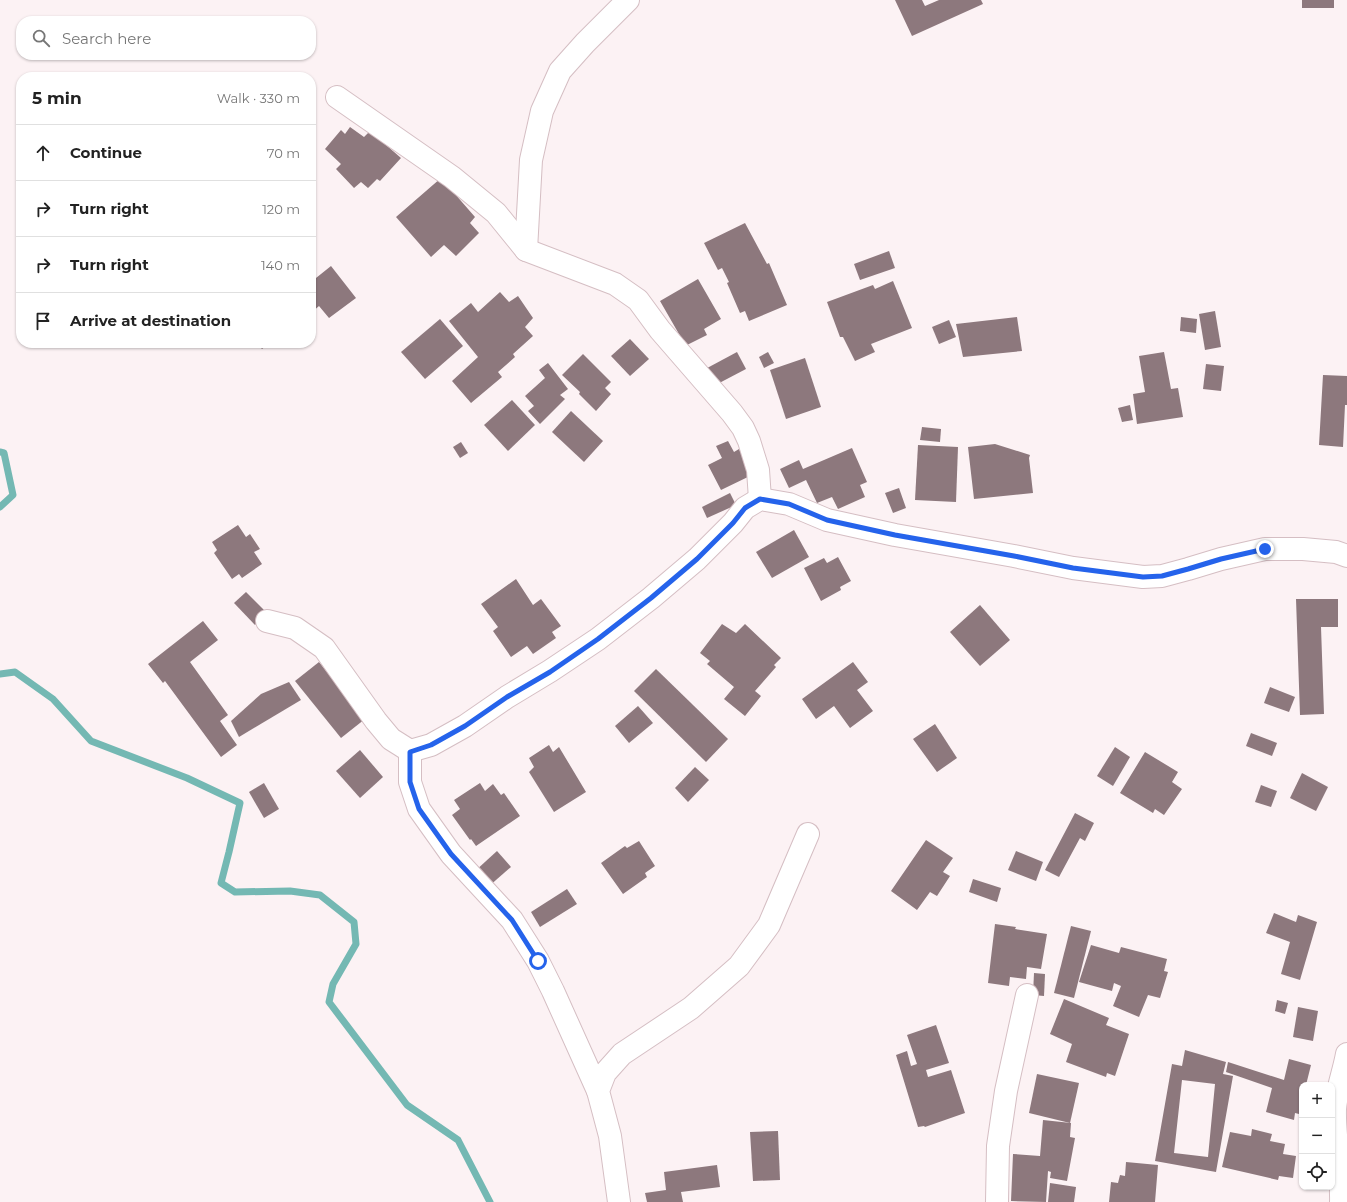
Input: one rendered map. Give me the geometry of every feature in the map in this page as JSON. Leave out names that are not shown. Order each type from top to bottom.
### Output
[{"type":"street","points":[[526,250],[531,160],[542,111],[560,71],[585,43],[628,0]]},
{"type":"street","points":[[337,97],[452,177],[496,213],[526,250],[615,284],[638,300],[660,330],[732,413],[743,428],[749,441],[758,470],[760,499]]},
{"type":"street","points":[[410,752],[431,745],[465,726],[507,697],[550,672],[598,639],[651,598],[697,559],[733,523],[745,508],[760,499],[789,504],[827,520],[888,534],[1073,568],[1143,577],[1162,576],[1221,559],[1265,549],[1303,548],[1336,552],[1347,556]]},
{"type":"street","points":[[267,621],[295,628],[324,648],[376,721],[391,739],[410,752]]},
{"type":"street","points":[[410,752],[410,782],[419,809],[451,854],[512,920],[538,961],[553,991],[598,1091],[610,1136],[619,1202]]},
{"type":"street","points":[[598,1091],[605,1073],[622,1054],[691,1008],[739,966],[769,925],[808,834]]},
{"type":"street","points":[[997,1202],[998,1146],[1006,1091],[1027,995]]},
{"type":"street","points":[[1341,1202],[1341,1182],[1335,1130],[1335,1107],[1347,1054]]},
{"type":"building","points":[[895,0],[922,0],[925,6],[939,0],[981,0],[983,4],[912,36]]},
{"type":"building","points":[[1302,0],[1334,0],[1334,8],[1302,8]]},
{"type":"building","points":[[350,127],[364,137],[370,131],[401,158],[380,181],[377,179],[368,188],[361,182],[354,188],[336,169],[341,164],[325,149],[341,130],[345,134]]},
{"type":"building","points":[[441,178],[475,217],[470,223],[479,233],[456,256],[444,245],[431,257],[396,217]]},
{"type":"building","points":[[745,223],[767,264],[769,263],[787,305],[749,321],[745,311],[740,313],[727,283],[729,282],[722,268],[718,270],[704,243]]},
{"type":"building","points":[[889,251],[895,268],[860,280],[854,264]]},
{"type":"building","points":[[331,266],[356,298],[329,318],[319,306],[316,309],[316,278]]},
{"type":"building","points":[[698,279],[721,319],[704,329],[707,335],[687,345],[684,340],[683,341],[660,301]]},
{"type":"building","points":[[893,281],[912,328],[871,344],[875,352],[855,361],[843,337],[840,337],[827,302],[873,285],[875,289]]},
{"type":"building","points":[[500,292],[509,302],[518,296],[533,318],[525,327],[533,336],[513,354],[515,357],[498,372],[502,377],[471,403],[452,381],[478,357],[449,321],[471,303],[478,312]]},
{"type":"building","points":[[1215,311],[1221,347],[1205,350],[1199,314]]},
{"type":"building","points":[[1017,317],[1022,351],[963,357],[956,324]]},
{"type":"building","points":[[1181,317],[1197,319],[1196,333],[1180,331]]},
{"type":"building","points":[[440,319],[463,346],[425,379],[401,352]]},
{"type":"building","points":[[949,320],[956,337],[939,344],[932,327]]},
{"type":"building","points":[[630,339],[649,359],[630,376],[611,356]]},
{"type":"building","points":[[737,352],[746,369],[704,391],[696,374]]},
{"type":"building","points":[[768,352],[774,363],[764,368],[759,357]]},
{"type":"building","points":[[1164,352],[1171,389],[1178,388],[1183,417],[1137,424],[1133,394],[1145,392],[1139,356]]},
{"type":"building","points":[[583,354],[611,382],[605,388],[611,394],[596,411],[579,394],[580,392],[562,375]]},
{"type":"building","points":[[805,358],[821,407],[786,419],[770,370]]},
{"type":"building","points":[[548,363],[568,389],[560,395],[565,399],[540,424],[528,411],[534,406],[525,396],[545,378],[539,370]]},
{"type":"building","points":[[1206,364],[1224,366],[1221,391],[1203,389]]},
{"type":"building","points":[[1323,375],[1347,376],[1347,405],[1345,405],[1343,447],[1319,445]]},
{"type":"building","points":[[512,400],[535,425],[508,451],[484,425]]},
{"type":"building","points":[[1130,405],[1133,420],[1122,422],[1118,408]]},
{"type":"building","points":[[571,411],[603,441],[584,462],[552,432]]},
{"type":"building","points":[[922,427],[941,429],[940,442],[920,440]]},
{"type":"building","points":[[728,441],[734,452],[739,449],[752,475],[721,490],[708,465],[722,458],[716,446]]},
{"type":"building","points":[[461,442],[468,453],[460,458],[453,447]]},
{"type":"building","points":[[995,444],[1030,455],[1029,458],[1033,493],[974,499],[968,447]]},
{"type":"building","points":[[918,445],[958,447],[956,502],[915,500]]},
{"type":"building","points":[[852,448],[867,482],[860,485],[865,497],[838,509],[832,497],[817,503],[806,480],[789,488],[780,469],[799,460],[803,469]]},
{"type":"building","points":[[899,488],[906,508],[893,513],[885,493]]},
{"type":"building","points":[[730,493],[736,505],[707,518],[702,507]]},
{"type":"building","points":[[238,525],[246,537],[250,534],[260,549],[254,552],[262,564],[242,578],[239,574],[232,579],[214,553],[217,550],[212,542]]},
{"type":"building","points":[[794,530],[809,557],[772,578],[756,552]]},
{"type":"building","points":[[838,557],[851,581],[840,587],[841,590],[821,601],[804,568],[824,558],[827,563]]},
{"type":"building","points":[[516,579],[533,605],[541,599],[561,626],[552,632],[556,638],[533,654],[527,646],[511,657],[493,631],[498,627],[481,604]]},
{"type":"building","points":[[246,592],[267,613],[255,625],[234,603]]},
{"type":"building","points":[[1296,599],[1338,599],[1338,627],[1321,627],[1324,714],[1300,715]]},
{"type":"building","points":[[980,605],[1010,640],[980,666],[950,632]]},
{"type":"building","points":[[203,621],[218,640],[190,662],[228,715],[220,721],[237,745],[221,757],[165,681],[163,683],[148,664]]},
{"type":"building","points":[[722,624],[736,633],[745,624],[781,658],[774,665],[776,667],[755,691],[761,696],[745,716],[724,699],[734,687],[707,664],[710,661],[700,653]]},
{"type":"building","points":[[319,662],[365,719],[341,738],[295,681]]},
{"type":"building","points":[[853,662],[868,682],[857,690],[873,711],[850,728],[834,706],[816,719],[802,699]]},
{"type":"building","points":[[656,669],[728,739],[706,762],[634,691]]},
{"type":"building","points":[[289,682],[301,700],[239,737],[231,721],[261,694]]},
{"type":"building","points":[[1270,687],[1295,697],[1289,712],[1264,703]]},
{"type":"building","points":[[638,706],[653,723],[629,743],[615,726]]},
{"type":"building","points":[[935,724],[957,758],[937,772],[913,739]]},
{"type":"building","points":[[1251,733],[1277,743],[1272,756],[1246,746]]},
{"type":"building","points":[[549,745],[553,752],[559,747],[586,792],[554,812],[529,772],[534,767],[529,758]]},
{"type":"building","points":[[1115,747],[1130,757],[1113,786],[1097,776]]},
{"type":"building","points":[[360,750],[383,777],[360,798],[336,771]]},
{"type":"building","points":[[1145,752],[1178,772],[1172,782],[1182,789],[1164,815],[1155,809],[1153,813],[1120,793]]},
{"type":"building","points":[[695,767],[709,780],[688,802],[675,788]]},
{"type":"building","points":[[1302,773],[1328,787],[1316,811],[1290,798]]},
{"type":"building","points":[[264,783],[279,809],[264,818],[249,792]]},
{"type":"building","points":[[480,783],[485,791],[493,784],[501,795],[504,793],[520,816],[476,846],[452,815],[460,809],[454,800]]},
{"type":"building","points":[[1261,785],[1277,791],[1271,807],[1255,802]]},
{"type":"building","points":[[1075,813],[1094,823],[1085,841],[1080,838],[1059,877],[1045,870]]},
{"type":"building","points":[[926,840],[953,858],[943,872],[950,876],[937,896],[930,892],[917,910],[891,891]]},
{"type":"building","points":[[639,841],[655,866],[645,873],[647,877],[623,894],[601,863],[625,846],[627,848]]},
{"type":"building","points":[[497,851],[511,867],[488,887],[474,872]]},
{"type":"building","points":[[1016,851],[1043,862],[1036,881],[1008,870]]},
{"type":"building","points":[[973,879],[1001,888],[997,902],[969,892]]},
{"type":"building","points":[[567,889],[577,904],[540,927],[531,912]]},
{"type":"building","points":[[1274,913],[1296,922],[1298,915],[1317,922],[1300,980],[1281,974],[1290,942],[1266,933]]},
{"type":"building","points":[[995,924],[1047,934],[1041,969],[1027,967],[1026,979],[1010,977],[1009,986],[988,983]]},
{"type":"building","points":[[1071,926],[1091,931],[1074,998],[1054,993]]},
{"type":"building","points":[[1091,945],[1119,953],[1121,947],[1167,959],[1164,971],[1168,972],[1160,998],[1148,995],[1139,1017],[1113,1006],[1121,986],[1114,983],[1112,991],[1079,982]]},
{"type":"building","points":[[1034,973],[1045,974],[1044,996],[1033,995]]},
{"type":"building","points":[[1064,999],[1109,1018],[1106,1025],[1129,1034],[1115,1076],[1107,1073],[1106,1077],[1066,1062],[1072,1044],[1050,1034]]},
{"type":"building","points":[[1277,1000],[1288,1003],[1285,1014],[1275,1011]]},
{"type":"building","points":[[1298,1007],[1318,1011],[1313,1041],[1293,1037]]},
{"type":"building","points":[[936,1025],[949,1063],[926,1070],[928,1077],[951,1070],[965,1113],[925,1127],[918,1127],[896,1055],[907,1051],[911,1066],[917,1064],[907,1035]]},
{"type":"building","points":[[1185,1050],[1226,1062],[1223,1074],[1233,1076],[1216,1172],[1155,1161],[1172,1064],[1182,1066]],"holes":[[[1182,1080],[1215,1084],[1208,1157],[1174,1153]]]},
{"type":"building","points":[[1289,1059],[1311,1065],[1307,1082],[1299,1082],[1299,1114],[1295,1113],[1294,1120],[1266,1112],[1272,1088],[1226,1072],[1228,1062],[1284,1080]]},
{"type":"building","points":[[1037,1074],[1079,1083],[1070,1123],[1029,1113]]},
{"type":"building","points":[[1043,1120],[1071,1123],[1070,1137],[1075,1138],[1067,1181],[1050,1178],[1051,1172],[1048,1171],[1046,1202],[1011,1201],[1013,1154],[1040,1156]]},
{"type":"building","points":[[1252,1129],[1272,1134],[1270,1141],[1285,1144],[1283,1154],[1296,1156],[1293,1178],[1279,1176],[1278,1180],[1222,1167],[1230,1132],[1251,1136]]},
{"type":"building","points":[[778,1131],[780,1180],[753,1181],[750,1132]]},
{"type":"building","points":[[1126,1162],[1158,1165],[1155,1202],[1109,1202],[1111,1182],[1118,1183],[1120,1175],[1125,1176]]},
{"type":"building","points":[[717,1165],[720,1187],[681,1192],[683,1202],[647,1202],[645,1193],[666,1190],[664,1172]]},
{"type":"building","points":[[1050,1183],[1076,1187],[1074,1202],[1048,1202]]},
{"type":"waterway","points":[[0,452],[4,453],[13,495],[0,507]]},
{"type":"waterway","points":[[0,674],[15,672],[53,699],[91,741],[187,778],[240,803],[221,883],[235,892],[290,891],[320,895],[354,922],[356,944],[333,984],[329,1002],[407,1105],[458,1140],[490,1202]]},
{"type":"route","points":[[538,961],[512,920],[451,854],[419,809],[410,782],[410,752],[431,745],[465,726],[507,697],[550,672],[598,639],[651,598],[697,559],[733,523],[745,508],[760,499],[789,504],[827,520],[895,535],[1073,568],[1143,577],[1162,576],[1221,559],[1265,549]]}]
